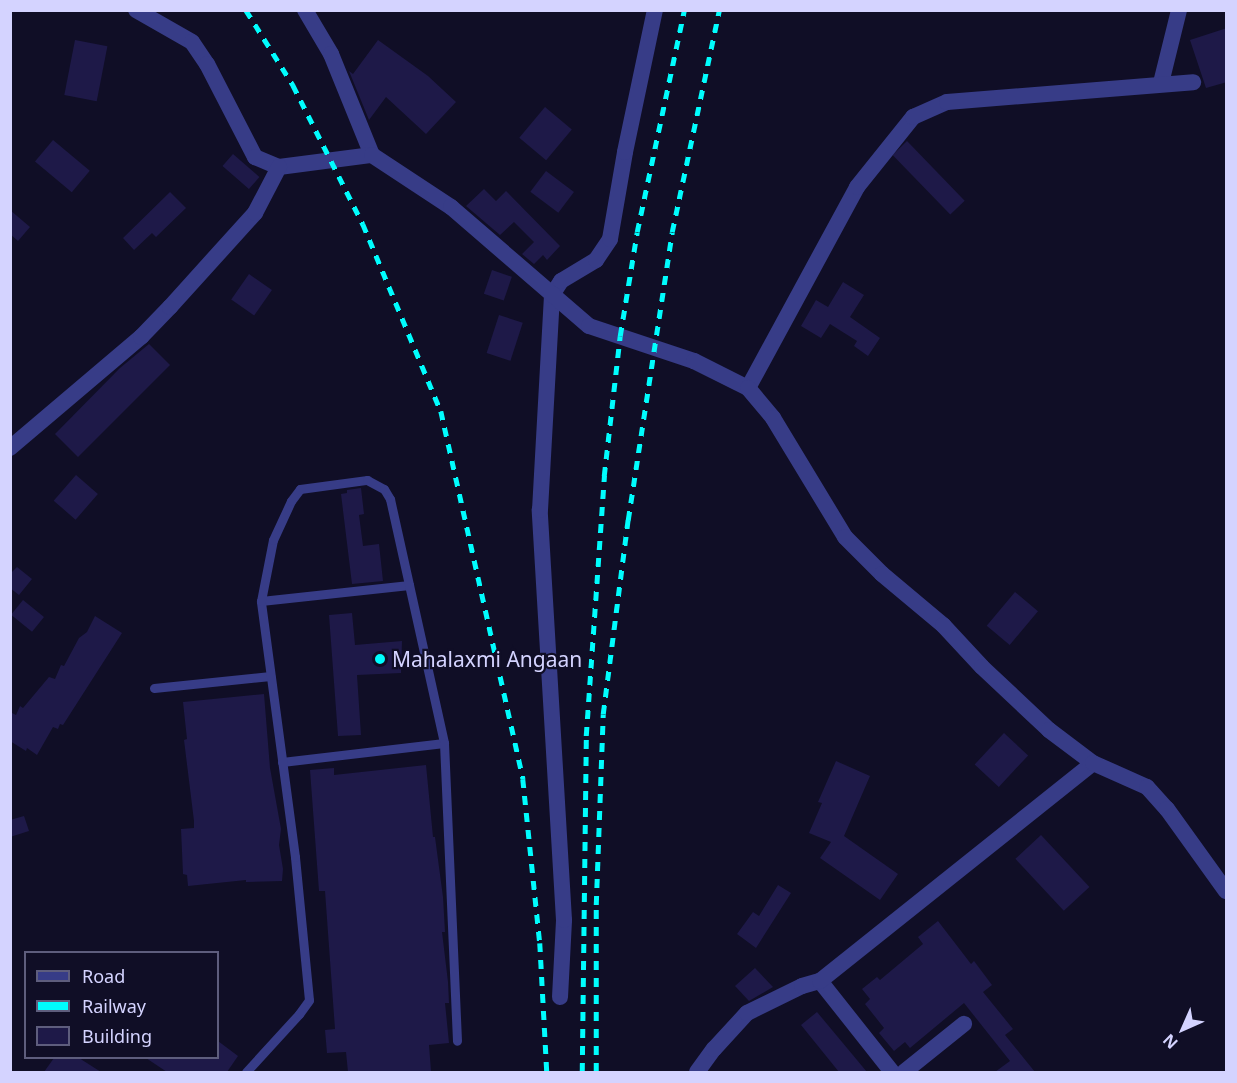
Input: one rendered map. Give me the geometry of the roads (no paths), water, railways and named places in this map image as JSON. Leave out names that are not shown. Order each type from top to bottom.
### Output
[{"type":"street","points":[[136,10],[192,42],[207,64],[255,157],[279,167],[372,155]]},
{"type":"street","points":[[305,10],[331,54],[372,155],[451,207],[589,326],[694,361],[748,388],[773,418],[845,537],[882,574],[943,625],[982,667],[1049,730],[1093,763],[1147,787],[1167,809],[1227,891]]},
{"type":"street","points":[[560,997],[564,920],[540,510],[552,294],[561,281],[596,261],[610,239],[625,152],[655,10]]},
{"type":"street","points":[[1161,83],[1179,10]]},
{"type":"street","points":[[748,388],[857,186],[913,117],[947,102],[1193,82]]},
{"type":"street","points":[[10,448],[141,337],[170,307],[255,213],[279,167]]},
{"type":"street","points":[[697,1072],[747,1012],[802,986],[820,981],[1093,763]]},
{"type":"street","points":[[820,981],[892,1072]]},
{"type":"street","points":[[904,1072],[964,1024]]},
{"type":"lane","points":[[246,1072],[309,1000],[261,601],[273,540],[295,494],[300,489],[367,480],[384,489],[390,499],[444,743],[458,1041]]},
{"type":"lane","points":[[261,601],[409,585]]},
{"type":"lane","points":[[154,688],[270,676]]},
{"type":"lane","points":[[282,762],[444,743]]},
{"type":"railway","points":[[246,10],[293,85],[363,224],[441,411],[523,779],[540,943],[547,1072]]},
{"type":"railway","points":[[582,1072],[586,736],[604,476],[620,336],[637,232],[684,10]]},
{"type":"railway","points":[[596,1072],[596,905],[603,714],[628,520],[672,232],[719,10]]},
{"type":"place","name":"Mahalaxmi Angaan","points":[[380,659]]}]
